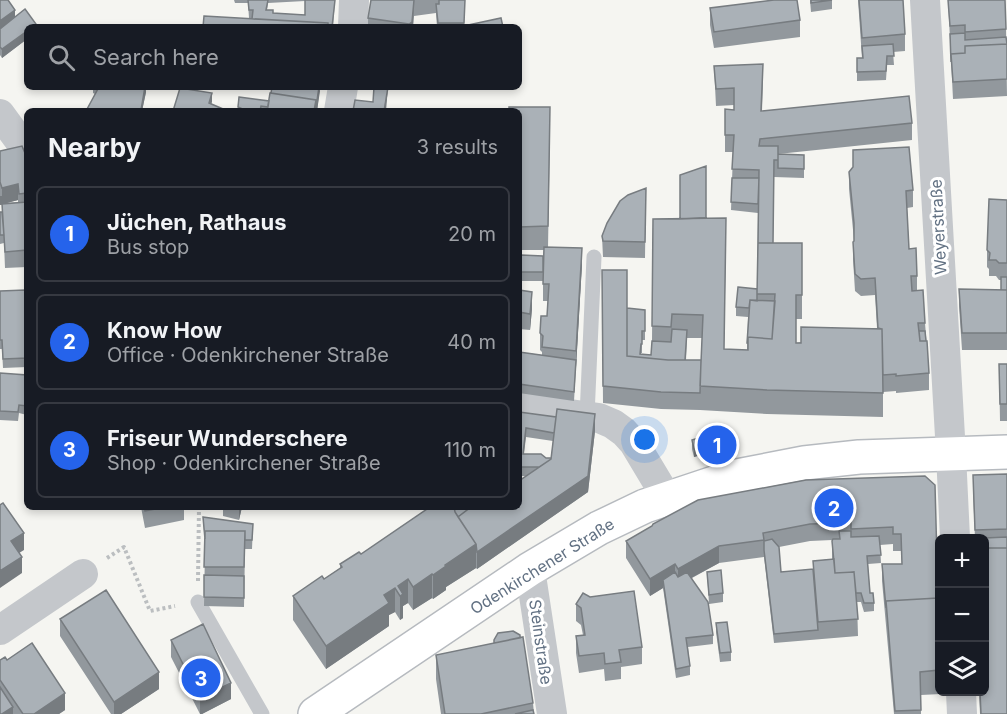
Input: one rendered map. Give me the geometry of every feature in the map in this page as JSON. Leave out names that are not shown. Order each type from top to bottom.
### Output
[{"type":"main road","name":"Odenkirchener Straße","points":[[315,714],[530,570],[599,528],[645,506],[732,477],[804,463],[859,458],[1007,452]]},
{"type":"street","points":[[352,24],[354,0]]},
{"type":"street","name":"Weyerstraße","points":[[925,0],[955,534]]},
{"type":"street","points":[[340,108],[343,90]]},
{"type":"street","points":[[0,114],[24,147]]},
{"type":"street","points":[[522,407],[587,416],[606,421],[619,428],[628,436],[667,498]]},
{"type":"street","name":"Steinstraße","points":[[530,570],[552,714]]},
{"type":"street","points":[[0,630],[83,574]]},
{"type":"street","points":[[961,696],[962,714]]},
{"type":"lane","points":[[587,416],[594,257]]},
{"type":"lane","points":[[198,602],[262,714]]},
{"type":"path","points":[[83,574],[124,547],[150,611],[198,602],[199,510]]},
{"type":"building","points":[[0,0],[8,0],[15,10],[0,21]]},
{"type":"building","points":[[248,0],[268,0],[266,10],[273,10],[273,13],[305,15],[305,0],[335,0],[332,24],[252,19],[253,10],[249,10]]},
{"type":"building","points":[[371,0],[414,0],[412,22],[409,24],[368,18]]},
{"type":"building","points":[[439,0],[465,0],[464,23],[438,23],[436,4],[439,4]]},
{"type":"building","points":[[774,0],[797,0],[800,20],[714,32],[710,8]]},
{"type":"building","points":[[811,0],[832,0],[811,3]]},
{"type":"building","points":[[859,0],[903,0],[905,34],[862,38]]},
{"type":"building","points":[[948,0],[1005,0],[1006,29],[965,32],[965,25],[950,26]]},
{"type":"building","points":[[25,9],[36,24],[24,24],[24,33],[2,49],[0,29]]},
{"type":"building","points":[[204,16],[328,23],[328,24],[203,24]]},
{"type":"building","points":[[501,18],[502,24],[473,24]]},
{"type":"building","points":[[965,33],[965,40],[1006,37],[1007,44],[965,46],[965,53],[951,54],[951,62],[950,34]]},
{"type":"building","points":[[893,44],[894,56],[887,56],[886,71],[857,72],[857,58],[863,58],[862,46]]},
{"type":"building","points":[[1007,44],[1007,79],[953,82],[951,54],[965,53],[965,46]]},
{"type":"building","points":[[763,64],[761,111],[909,96],[912,123],[760,139],[759,146],[778,146],[778,160],[774,160],[773,243],[758,243],[759,170],[732,169],[734,135],[725,135],[725,109],[734,110],[734,88],[716,89],[714,66]]},
{"type":"building","points":[[97,90],[144,90],[141,108],[88,108]]},
{"type":"building","points":[[179,90],[193,90],[212,93],[209,103],[221,108],[174,108]]},
{"type":"building","points":[[272,90],[319,90],[316,107],[316,100],[271,93]]},
{"type":"building","points":[[374,90],[388,90],[384,108],[354,108],[355,100],[373,102]]},
{"type":"building","points":[[270,93],[316,100],[315,108],[268,108]]},
{"type":"building","points":[[239,97],[269,101],[268,107],[238,107]]},
{"type":"building","points":[[550,107],[548,226],[522,227],[522,108],[509,108]]},
{"type":"building","points":[[22,146],[24,193],[19,194],[18,184],[2,188],[0,151]]},
{"type":"building","points":[[909,147],[913,190],[906,191],[909,249],[916,248],[917,276],[911,276],[912,291],[923,290],[925,323],[918,323],[920,341],[927,341],[929,373],[883,375],[882,329],[878,328],[875,278],[861,279],[855,274],[854,223],[849,172],[853,167],[853,150]]},
{"type":"building","points":[[778,154],[804,155],[804,169],[778,168]]},
{"type":"building","points":[[706,166],[706,218],[680,219],[680,175]]},
{"type":"building","points":[[732,178],[759,178],[758,204],[731,202]]},
{"type":"building","points":[[646,188],[645,242],[603,241],[602,236],[607,223],[620,201]]},
{"type":"building","points":[[989,199],[1007,200],[1007,263],[989,260],[990,253],[987,250]]},
{"type":"building","points":[[24,202],[24,250],[5,252],[2,204]]},
{"type":"building","points":[[0,212],[2,212],[4,235],[0,235]]},
{"type":"building","points":[[726,218],[724,349],[748,350],[748,337],[772,339],[775,294],[757,294],[758,243],[802,243],[802,295],[796,295],[796,343],[801,343],[801,327],[882,329],[883,393],[700,386],[703,315],[672,314],[671,327],[652,326],[653,219]]},
{"type":"building","points":[[544,247],[582,248],[576,351],[542,347],[541,316],[547,316],[549,284],[543,284]]},
{"type":"building","points":[[522,255],[543,256],[543,272],[522,272]]},
{"type":"building","points":[[602,270],[627,270],[627,356],[701,360],[700,393],[661,392],[603,386]]},
{"type":"building","points":[[1001,277],[1007,277],[1007,290],[1001,290]]},
{"type":"building","points":[[738,287],[757,289],[757,301],[750,300],[749,308],[736,307]]},
{"type":"building","points":[[959,289],[1007,290],[1007,333],[962,333]]},
{"type":"building","points":[[24,290],[24,358],[3,359],[2,340],[0,340],[0,291]]},
{"type":"building","points":[[522,290],[532,292],[530,314],[522,313]]},
{"type":"building","points":[[750,300],[775,301],[772,339],[748,337],[747,343]]},
{"type":"building","points":[[627,308],[645,310],[645,331],[642,331],[640,354],[651,355],[652,341],[671,342],[672,329],[687,330],[685,360],[627,356]]},
{"type":"building","points":[[919,331],[925,331],[926,341],[920,341]]},
{"type":"building","points":[[522,352],[576,360],[574,392],[522,384]]},
{"type":"building","points":[[999,364],[1007,364],[1007,404],[1000,404]]},
{"type":"building","points":[[0,373],[24,375],[24,406],[19,405],[18,412],[0,411]]},
{"type":"building","points":[[557,409],[595,414],[588,476],[477,552],[476,544],[458,517],[467,510],[522,510],[522,479],[551,459]]},
{"type":"building","points":[[522,412],[556,417],[554,433],[526,428],[523,454],[541,454],[546,458],[551,458],[539,467],[522,467]]},
{"type":"building","points":[[708,435],[711,443],[694,449],[692,440]]},
{"type":"building","points":[[1007,474],[1007,529],[975,530],[973,475]]},
{"type":"building","points":[[925,476],[935,485],[935,598],[886,601],[886,608],[882,564],[902,564],[901,534],[893,534],[893,527],[851,529],[851,523],[810,524],[763,533],[764,540],[719,546],[678,569],[675,564],[650,579],[626,541],[698,500],[806,480]]},
{"type":"building","points":[[3,503],[24,533],[11,541],[22,557],[0,571],[0,505]]},
{"type":"building","points":[[426,510],[455,510],[476,544],[413,587],[408,579],[398,586],[403,594],[400,596],[395,588],[384,595],[389,603],[326,646],[293,596],[322,576],[324,579],[342,567],[340,564],[359,552],[361,554]]},
{"type":"building","points":[[455,510],[467,510],[458,517]]},
{"type":"building","points":[[203,517],[253,524],[252,540],[245,540],[245,531],[205,531],[205,539]]},
{"type":"building","points":[[205,531],[245,531],[244,567],[204,567]]},
{"type":"building","points":[[839,531],[851,531],[851,537],[879,536],[881,555],[867,556],[870,593],[873,593],[874,603],[864,603],[861,593],[856,593],[854,572],[835,573],[832,541],[840,539]]},
{"type":"building","points":[[1007,537],[1007,548],[989,548],[989,538]]},
{"type":"building","points":[[772,539],[779,547],[781,572],[813,569],[818,630],[774,634],[764,550],[764,541]]},
{"type":"building","points":[[989,548],[1007,548],[1007,714],[981,714],[980,696],[989,696]]},
{"type":"building","points":[[834,559],[835,573],[854,572],[858,619],[818,622],[813,561]]},
{"type":"building","points":[[721,570],[723,593],[709,595],[707,572]]},
{"type":"building","points":[[675,572],[678,577],[687,572],[708,602],[713,635],[686,638],[690,666],[676,669],[663,580]]},
{"type":"building","points":[[204,575],[244,576],[244,598],[204,597]]},
{"type":"building","points":[[106,590],[159,672],[114,702],[60,619]]},
{"type":"building","points":[[634,591],[642,647],[619,650],[621,662],[605,664],[604,653],[579,656],[576,636],[585,635],[581,608],[576,604],[583,593],[590,597]]},
{"type":"building","points":[[935,598],[935,670],[920,672],[921,710],[895,711],[886,601]]},
{"type":"building","points":[[727,622],[731,652],[720,653],[716,623]]},
{"type":"building","points":[[203,624],[231,683],[200,698],[171,640]]},
{"type":"building","points":[[513,631],[520,635],[520,638],[494,643],[498,633]]},
{"type":"building","points":[[523,637],[533,703],[481,714],[445,714],[436,655]]},
{"type":"building","points":[[32,643],[65,693],[34,714],[23,714],[0,680],[0,660],[5,657],[7,660]]},
{"type":"building","points":[[0,687],[13,707],[2,714],[0,714]]},
{"type":"building","points":[[533,710],[534,714],[515,714]]},
{"type":"place","name":"Jüchen, Rathaus","points":[[717,445]]},
{"type":"place","name":"Know How","points":[[834,508]]},
{"type":"place","name":"Friseur Wunderschere","points":[[201,678]]}]
